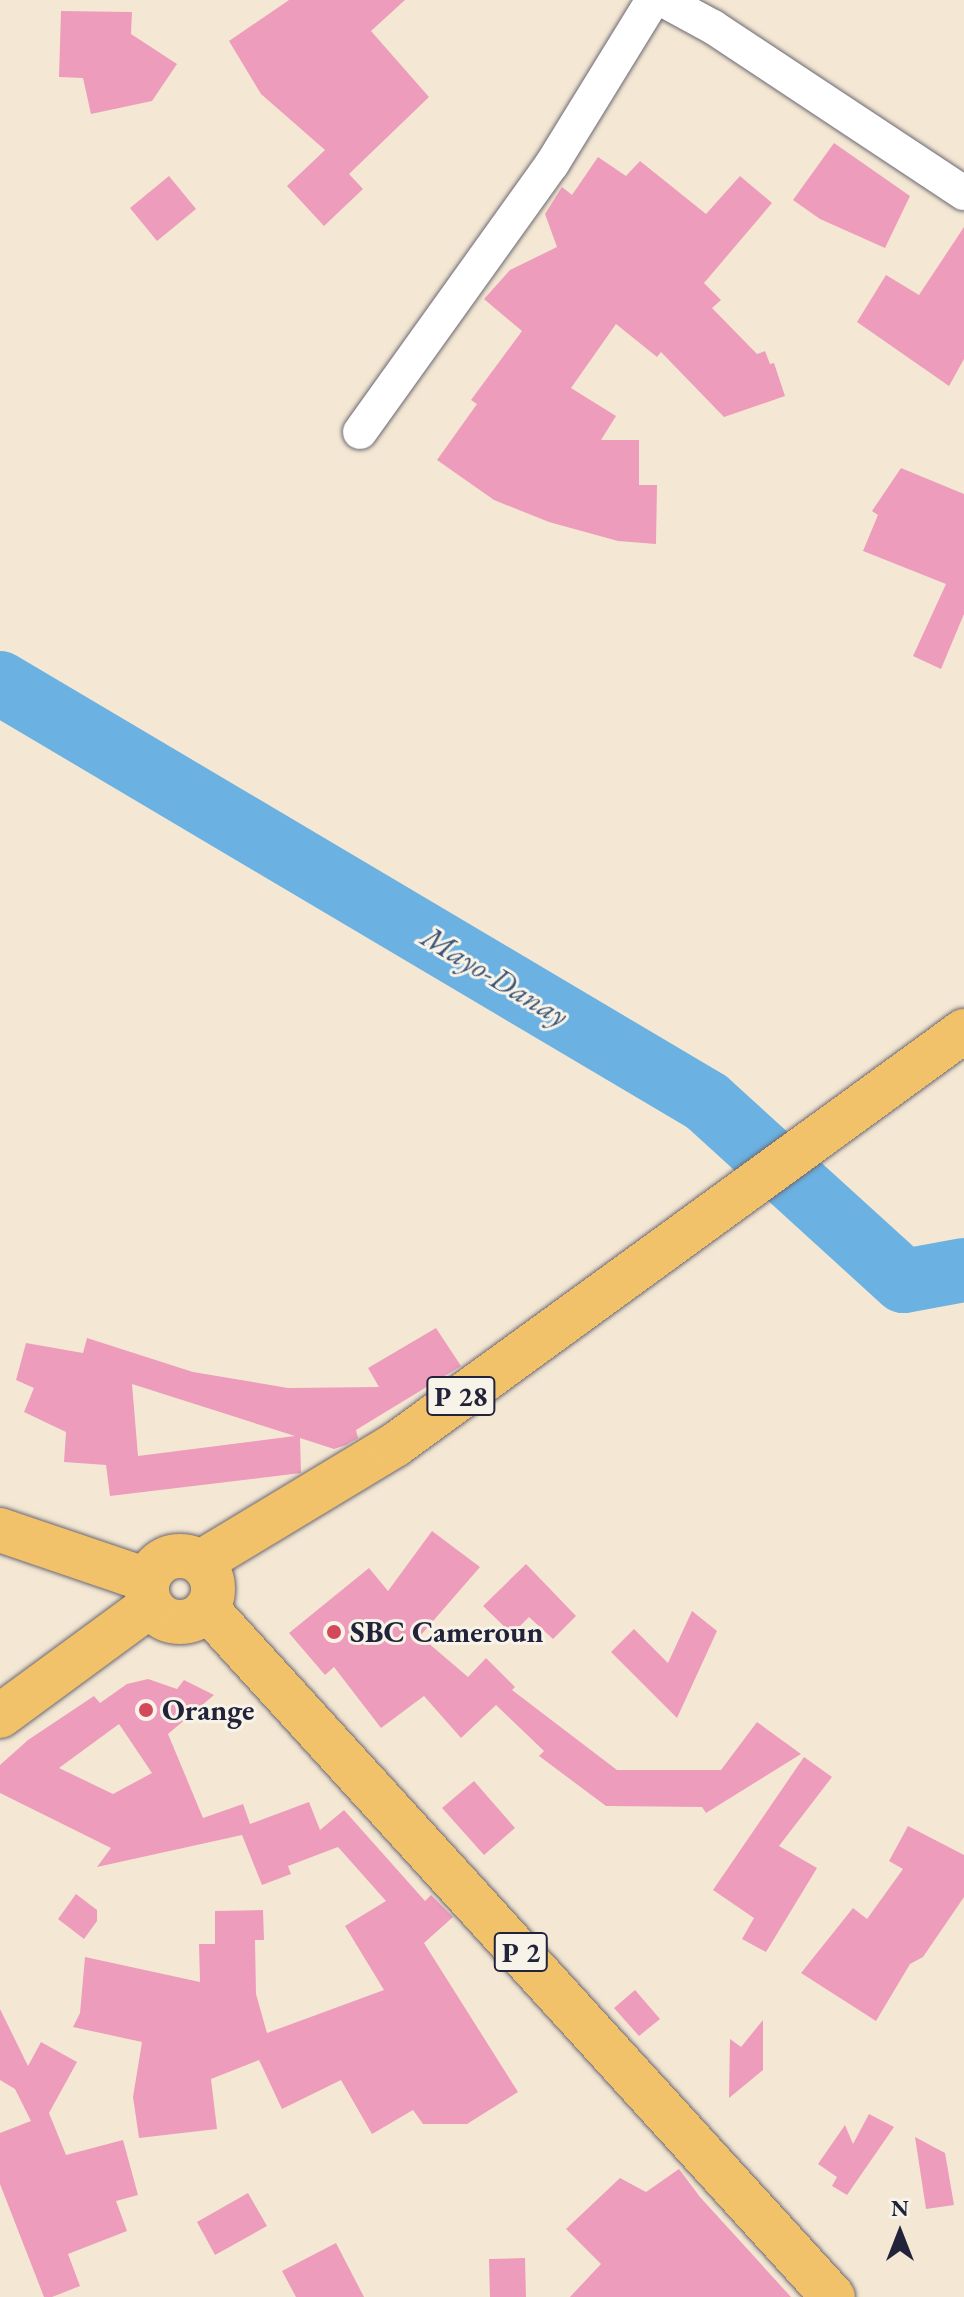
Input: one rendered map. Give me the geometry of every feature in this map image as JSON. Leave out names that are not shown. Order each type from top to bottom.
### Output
[{"type":"main road","name":"P 28","points":[[201,1562],[395,1445],[710,1212],[964,1031]]},
{"type":"main road","points":[[0,1530],[149,1593],[172,1621],[197,1618],[207,1609],[214,1584],[201,1562],[189,1556],[163,1559],[149,1593],[0,1716]]},
{"type":"main road","name":"P 2","points":[[207,1609],[833,2297]]},
{"type":"street","points":[[360,432],[552,164],[653,0]]},
{"type":"street","points":[[663,0],[713,27],[964,193]]},
{"type":"building","points":[[289,0],[405,0],[371,31],[429,97],[349,174],[363,189],[324,226],[287,186],[325,150],[261,94],[229,41]]},
{"type":"building","points":[[61,11],[132,12],[131,34],[177,64],[152,101],[91,114],[83,78],[59,77]]},
{"type":"building","points":[[834,143],[910,196],[885,248],[820,219],[793,200]]},
{"type":"building","points":[[598,157],[626,176],[640,161],[706,214],[740,176],[772,203],[704,283],[721,300],[712,308],[757,354],[765,351],[770,364],[774,363],[785,396],[724,417],[661,352],[657,357],[616,324],[571,388],[616,416],[601,440],[639,440],[639,485],[657,485],[656,544],[618,541],[549,522],[494,500],[437,460],[477,404],[471,400],[522,331],[484,299],[510,270],[557,247],[545,214],[562,187],[572,195]]},
{"type":"building","points":[[169,176],[196,209],[157,241],[130,208]]},
{"type":"building","points":[[964,227],[964,359],[949,386],[857,322],[886,275],[919,295]]},
{"type":"building","points":[[901,468],[964,494],[964,614],[941,669],[913,656],[946,584],[863,551],[878,515],[872,511]]},
{"type":"building","points":[[436,1328],[461,1366],[356,1430],[358,1438],[346,1445],[334,1449],[300,1438],[301,1473],[110,1496],[106,1465],[64,1462],[66,1432],[24,1412],[34,1388],[16,1380],[26,1343],[83,1353],[87,1338],[193,1372],[288,1388],[379,1387],[368,1368]],"holes":[[[132,1384],[295,1436],[138,1456]]]},
{"type":"building","points":[[432,1531],[480,1567],[420,1636],[468,1677],[486,1658],[515,1687],[512,1690],[617,1770],[721,1770],[757,1722],[801,1754],[706,1813],[702,1807],[606,1806],[539,1756],[544,1751],[496,1705],[461,1738],[424,1696],[381,1728],[334,1667],[325,1675],[289,1633],[369,1568],[388,1591]]},
{"type":"building","points":[[526,1564],[576,1616],[553,1639],[529,1617],[512,1634],[483,1606]]},
{"type":"building","points":[[692,1611],[717,1631],[677,1718],[611,1652],[634,1629],[668,1663]]},
{"type":"building","points":[[148,1679],[177,1689],[184,1680],[214,1695],[168,1734],[203,1818],[243,1804],[250,1824],[309,1802],[320,1830],[344,1810],[425,1901],[431,1895],[453,1917],[424,1943],[518,2092],[467,2124],[423,2124],[413,2110],[372,2134],[341,2080],[282,2109],[259,2060],[211,2079],[217,2129],[139,2138],[133,2097],[142,2042],[73,2027],[80,2013],[85,1957],[200,1982],[199,1944],[215,1944],[215,1911],[263,1910],[264,1940],[255,1940],[256,1994],[267,2033],[384,1990],[345,1926],[386,1901],[338,1847],[288,1866],[291,1874],[262,1885],[242,1835],[97,1867],[111,1848],[0,1793],[0,1765],[28,1740],[94,1696],[100,1703],[127,1684]],"holes":[[[119,1724],[152,1773],[113,1794],[59,1768]]]},
{"type":"building","points":[[804,1757],[832,1777],[779,1846],[817,1868],[766,1952],[742,1939],[754,1918],[713,1890]]},
{"type":"building","points":[[474,1781],[515,1828],[484,1855],[442,1808]]},
{"type":"building","points":[[908,1826],[964,1855],[964,1897],[923,1957],[910,1964],[876,2021],[801,1973],[853,1908],[867,1919],[903,1869],[889,1861]]},
{"type":"building","points":[[76,1894],[97,1910],[97,1921],[84,1939],[58,1919]]},
{"type":"building","points":[[635,1990],[660,2019],[639,2036],[614,2008]]},
{"type":"building","points":[[0,2009],[28,2066],[41,2042],[77,2062],[49,2113],[66,2155],[123,2140],[138,2195],[116,2201],[127,2231],[68,2254],[80,2286],[52,2297],[44,2297],[0,2184],[0,2133],[31,2121],[15,2089],[0,2080]]},
{"type":"building","points":[[763,2020],[763,2070],[729,2098],[730,2039],[741,2047]]},
{"type":"building","points":[[869,2114],[894,2127],[847,2195],[832,2186],[837,2177],[818,2164],[845,2125],[853,2144]]},
{"type":"building","points":[[915,2137],[945,2153],[954,2205],[926,2209]]},
{"type":"building","points":[[679,2169],[700,2197],[791,2297],[570,2297],[601,2264],[566,2229],[620,2178],[646,2192]]},
{"type":"building","points":[[248,2193],[267,2226],[215,2255],[197,2222]]},
{"type":"building","points":[[336,2243],[364,2297],[296,2297],[282,2271]]},
{"type":"building","points":[[525,2258],[526,2297],[490,2297],[489,2259]]},
{"type":"waterway","name":"Mayo-Danay","points":[[0,683],[707,1102],[904,1281],[964,1270]]},
{"type":"place","name":"SBC Cameroun","points":[[334,1632]]},
{"type":"place","name":"Orange","points":[[146,1710]]}]
